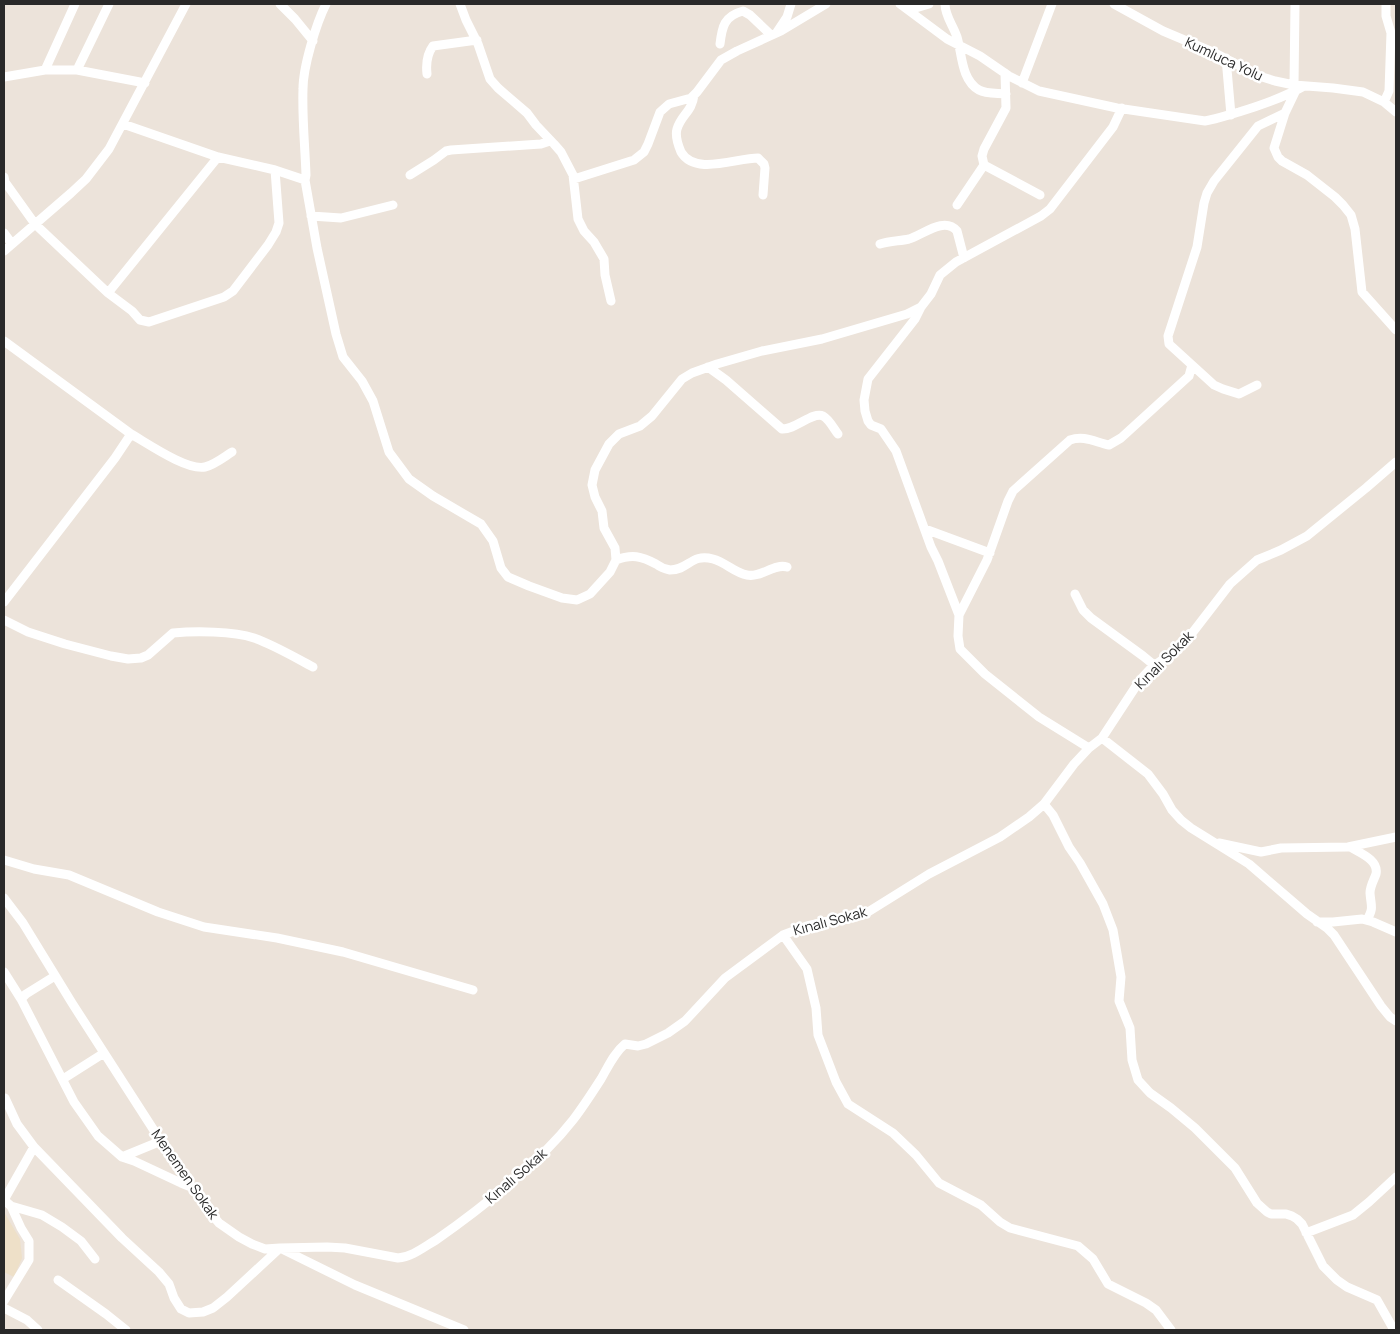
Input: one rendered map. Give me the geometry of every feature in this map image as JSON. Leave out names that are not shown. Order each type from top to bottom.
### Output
[{"type":"street","points":[[45,70],[75,4]]},
{"type":"street","points":[[77,70],[109,4]]},
{"type":"street","points":[[4,251],[71,193],[86,178],[109,149],[186,4]]},
{"type":"street","points":[[280,4],[313,41]]},
{"type":"street","points":[[326,4],[313,41],[303,88],[305,180],[336,334],[343,357],[362,381],[373,401],[389,452],[409,479],[433,496],[481,524],[493,541],[501,568],[508,577],[562,598],[577,600],[590,594],[610,572],[616,560],[615,548],[604,528],[602,511],[595,497],[592,485],[594,470],[609,444],[619,434],[640,426],[652,416],[682,379],[708,367],[762,351],[822,339],[907,314],[922,307]]},
{"type":"street","points":[[460,4],[490,79],[527,113],[561,152],[574,179],[578,219],[584,231],[594,242],[604,259],[605,275],[611,301]]},
{"type":"street","points":[[774,34],[787,16],[791,4]]},
{"type":"street","points":[[574,179],[634,160],[644,152],[660,112],[670,104],[691,98],[721,60],[774,34],[826,4]]},
{"type":"street","points":[[900,4],[947,39],[1039,91],[1122,108],[1205,121],[1267,104],[1298,87]]},
{"type":"street","points":[[909,10],[929,4]]},
{"type":"street","points":[[945,4],[946,12],[956,36],[962,63],[974,87],[981,92],[1006,94]]},
{"type":"street","points":[[1022,83],[1052,4]]},
{"type":"street","name":"Kumluca Yolu","points":[[1114,4],[1163,31],[1226,58],[1259,76],[1298,87],[1333,88],[1363,92],[1384,102],[1396,112]]},
{"type":"street","points":[[1295,4],[1298,87],[1285,113],[1274,148],[1282,161],[1307,175],[1335,197],[1351,215],[1362,292],[1396,330]]},
{"type":"street","points":[[1384,102],[1390,91],[1391,33],[1386,16],[1386,4]]},
{"type":"street","points":[[720,44],[725,22],[733,13],[743,11],[774,34]]},
{"type":"street","points":[[1391,33],[1396,22]]},
{"type":"street","points":[[426,74],[430,50],[433,46],[476,40]]},
{"type":"street","points":[[1226,58],[1231,115]]},
{"type":"street","points":[[4,77],[45,70],[77,70],[145,83]]},
{"type":"street","points":[[958,205],[984,165],[982,156],[984,149],[1004,114],[1007,102],[1005,73]]},
{"type":"street","points":[[694,95],[693,104],[680,122],[677,130],[677,140],[684,156],[691,162],[699,164],[758,158],[766,168],[763,195]]},
{"type":"street","points":[[959,616],[896,451],[881,429],[868,421],[864,400],[868,379],[910,325],[931,294],[940,275],[956,262],[1041,216],[1050,209],[1112,128],[1122,108]]},
{"type":"street","points":[[1258,385],[1239,394],[1214,385],[1170,344],[1168,336],[1198,247],[1207,193],[1222,169],[1258,126],[1285,113]]},
{"type":"street","points":[[123,124],[218,156],[275,170],[305,180]]},
{"type":"street","points":[[410,175],[446,151],[536,144],[550,141]]},
{"type":"street","points":[[108,293],[218,156]]},
{"type":"street","points":[[984,165],[1040,196]]},
{"type":"street","points":[[4,177],[5,182],[35,224],[108,293],[132,311],[140,320],[149,322],[224,297],[234,291],[268,245],[280,223],[275,170]]},
{"type":"street","points":[[312,216],[341,218],[393,205]]},
{"type":"street","points":[[880,244],[893,240],[908,239],[947,224],[957,230],[964,258]]},
{"type":"street","points":[[4,233],[12,244]]},
{"type":"street","points":[[4,341],[131,434],[188,466],[198,468],[210,465],[232,452]]},
{"type":"street","points":[[1089,748],[1039,717],[985,674],[960,649],[958,636],[959,616],[990,552],[1008,501],[1017,487],[1070,440],[1078,437],[1109,445],[1121,438],[1189,376],[1192,365]]},
{"type":"street","points":[[708,367],[726,380],[782,430],[789,430],[816,415],[822,415],[838,434]]},
{"type":"street","points":[[4,602],[115,458],[131,434]]},
{"type":"street","name":"Kınalı Sokak","points":[[280,1248],[345,1248],[398,1258],[406,1257],[457,1225],[488,1202],[549,1148],[575,1118],[619,1049],[625,1044],[638,1046],[646,1044],[668,1033],[685,1020],[725,978],[783,935],[807,926],[868,912],[929,874],[1000,837],[1029,817],[1044,804],[1074,764],[1089,748],[1102,738],[1140,680],[1154,665],[1168,656],[1188,637],[1223,592],[1257,560],[1307,536],[1360,494],[1396,462]]},
{"type":"street","points":[[925,529],[990,552]]},
{"type":"street","points":[[616,560],[627,556],[640,557],[668,570],[680,568],[698,557],[713,559],[745,575],[754,576],[779,567],[787,567]]},
{"type":"street","points":[[1075,594],[1083,610],[1091,618],[1154,665]]},
{"type":"street","points":[[4,620],[28,632],[56,641],[128,659],[148,655],[173,633],[242,635],[260,641],[313,667]]},
{"type":"street","points":[[1102,738],[1148,774],[1172,810],[1190,828],[1249,864],[1317,922],[1327,928],[1334,935],[1381,1006],[1396,1021]]},
{"type":"street","points":[[1044,804],[1053,815],[1069,847],[1103,904],[1113,930],[1121,977],[1120,1001],[1130,1028],[1132,1060],[1138,1080],[1150,1093],[1194,1128],[1235,1168],[1257,1203],[1267,1212],[1292,1216],[1297,1219],[1302,1224],[1323,1266],[1347,1287],[1376,1300],[1394,1330]]},
{"type":"street","points":[[1216,843],[1224,843],[1261,852],[1281,848],[1350,847],[1396,837]]},
{"type":"street","points":[[1350,847],[1373,861],[1376,866],[1370,893],[1372,910],[1367,920]]},
{"type":"street","points":[[4,860],[34,869],[69,874],[158,912],[204,927],[277,938],[343,952],[473,990]]},
{"type":"street","name":"Menemen Sokak","points":[[4,898],[23,923],[104,1053],[214,1218],[239,1237],[265,1249],[280,1248],[356,1285],[464,1330]]},
{"type":"street","points":[[1317,922],[1362,919],[1396,932]]},
{"type":"street","points":[[783,935],[807,969],[816,1008],[818,1035],[836,1082],[848,1104],[893,1133],[916,1155],[939,1183],[981,1204],[1000,1222],[1010,1228],[1078,1246],[1093,1259],[1108,1284],[1146,1302],[1156,1310],[1171,1330]]},
{"type":"street","points":[[4,972],[21,999],[74,1102],[98,1136],[122,1157],[191,1186]]},
{"type":"street","points":[[21,999],[55,976]]},
{"type":"street","points":[[62,1078],[104,1053]]},
{"type":"street","points":[[4,1097],[17,1124],[34,1147],[122,1238],[159,1272],[169,1284],[174,1298],[181,1309],[189,1313],[203,1312],[212,1308],[227,1298],[280,1248]]},
{"type":"street","points":[[122,1157],[161,1141]]},
{"type":"street","points":[[34,1147],[4,1200],[11,1206],[42,1215],[62,1227],[81,1241],[95,1259]]},
{"type":"street","points":[[1306,1233],[1353,1215],[1370,1202],[1396,1177]]},
{"type":"street","points":[[4,1300],[28,1260],[29,1241],[11,1206]]},
{"type":"street","points":[[58,1280],[126,1330]]},
{"type":"street","points":[[4,1308],[27,1320],[38,1330]]},
{"type":"shaded area","points":[[4,1212],[20,1239],[22,1258],[14,1277],[4,1272]]}]
